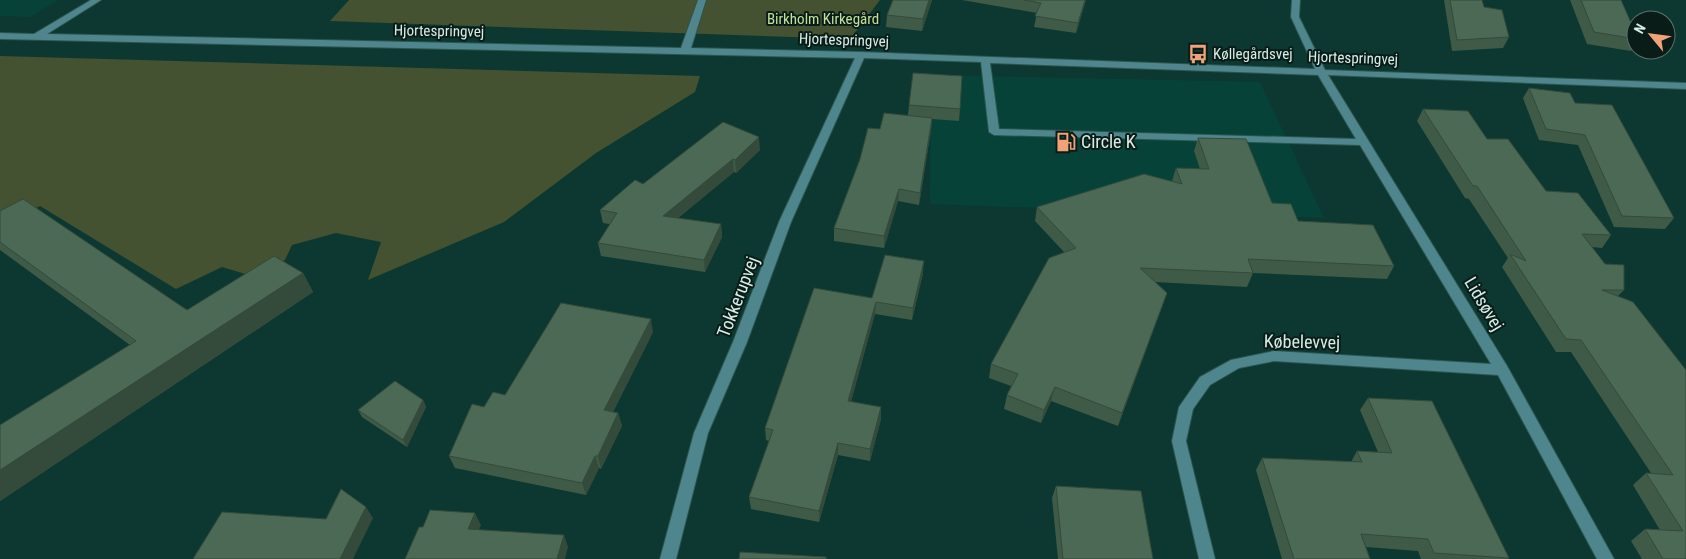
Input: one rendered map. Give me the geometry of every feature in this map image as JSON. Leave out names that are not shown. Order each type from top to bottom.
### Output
[{"type":"street","points":[[36,37],[97,0]]},
{"type":"street","points":[[685,51],[702,0]]},
{"type":"street","points":[[1296,0],[1294,17],[1321,72]]},
{"type":"street","name":"Hjortespringvej","points":[[0,36],[861,55],[1686,86]]},
{"type":"street","name":"Tokkerupvej","points":[[668,559],[701,433],[740,342],[785,222],[861,55]]},
{"type":"street","points":[[985,60],[994,132],[1364,142]]},
{"type":"street","name":"Lidsøvej","points":[[1321,72],[1502,370],[1606,559]]},
{"type":"street","name":"Købelevvej","points":[[1208,559],[1179,441],[1186,407],[1205,381],[1236,364],[1274,356],[1502,370]]},
{"type":"shaded area","points":[[0,0],[58,0],[30,17],[0,16]]},
{"type":"shaded area","points":[[931,75],[1260,82],[1324,218],[930,204]]},
{"type":"green space","name":"Birkholm Kirkegård","points":[[349,0],[880,0],[850,39],[330,21]]},
{"type":"green space","points":[[0,56],[700,76],[695,92],[596,153],[504,222],[368,280],[381,242],[336,233],[292,245],[285,260],[252,276],[222,267],[176,289],[40,206],[0,226]]},
{"type":"building","points":[[893,0],[929,0],[923,19],[887,15]]},
{"type":"building","points":[[1024,0],[1085,0],[1078,23],[1035,16],[1041,3]]},
{"type":"building","points":[[1450,0],[1482,0],[1484,7],[1502,10],[1509,37],[1457,40]]},
{"type":"building","points":[[1581,0],[1621,0],[1626,11],[1626,37],[1594,32]]},
{"type":"building","points":[[913,73],[962,76],[960,109],[909,105]]},
{"type":"building","points":[[1529,88],[1570,93],[1575,103],[1612,105],[1674,218],[1622,216],[1585,135],[1546,129]]},
{"type":"building","points":[[1423,109],[1468,111],[1487,139],[1508,139],[1546,191],[1578,193],[1611,235],[1582,234],[1605,264],[1624,265],[1624,290],[1602,290],[1633,302],[1686,370],[1686,559],[1663,559],[1645,529],[1683,531],[1646,473],[1673,475],[1581,340],[1566,339],[1510,254],[1526,261],[1477,186],[1473,186]]},
{"type":"building","points":[[884,113],[932,118],[920,193],[899,189],[884,236],[834,228],[860,159],[868,128],[880,129]]},
{"type":"building","points":[[723,122],[759,137],[735,160],[733,159],[663,216],[721,224],[704,260],[598,243],[617,213],[600,210],[635,180],[643,184]]},
{"type":"building","points":[[1198,138],[1246,139],[1272,203],[1291,204],[1298,221],[1373,225],[1394,266],[1248,259],[1253,273],[1140,268],[1167,293],[1122,413],[1055,387],[1044,410],[1007,395],[1018,374],[991,364],[1049,258],[1076,248],[1037,207],[1144,174],[1182,184],[1176,168],[1209,169]]},
{"type":"building","points":[[23,199],[187,310],[274,256],[303,273],[0,470],[0,425],[136,341],[0,242],[0,211]]},
{"type":"building","points":[[885,255],[924,261],[913,308],[876,302],[848,401],[881,407],[870,449],[838,443],[819,511],[749,497],[773,430],[765,428],[814,288],[872,298]]},
{"type":"building","points":[[561,303],[651,319],[604,410],[618,413],[598,456],[595,456],[582,483],[449,456],[472,404],[484,407],[493,392],[505,395]]},
{"type":"building","points":[[395,381],[423,400],[403,440],[358,410]]},
{"type":"building","points":[[1368,398],[1432,401],[1509,558],[1434,553],[1428,539],[1361,534],[1370,559],[1294,559],[1262,458],[1362,462],[1357,451],[1392,453]]},
{"type":"building","points":[[1056,486],[1141,491],[1153,559],[1063,559]]},
{"type":"building","points":[[341,489],[366,507],[340,559],[193,559],[222,512],[326,519]]},
{"type":"building","points":[[430,510],[475,513],[468,529],[564,535],[557,559],[405,559],[419,527],[423,527]]},
{"type":"building","points":[[740,552],[826,557],[826,559],[739,559]]},
{"type":"place","name":"Køllegårdsvej","points":[[1198,54]]},
{"type":"place","name":"Circle K","points":[[1066,142]]}]
